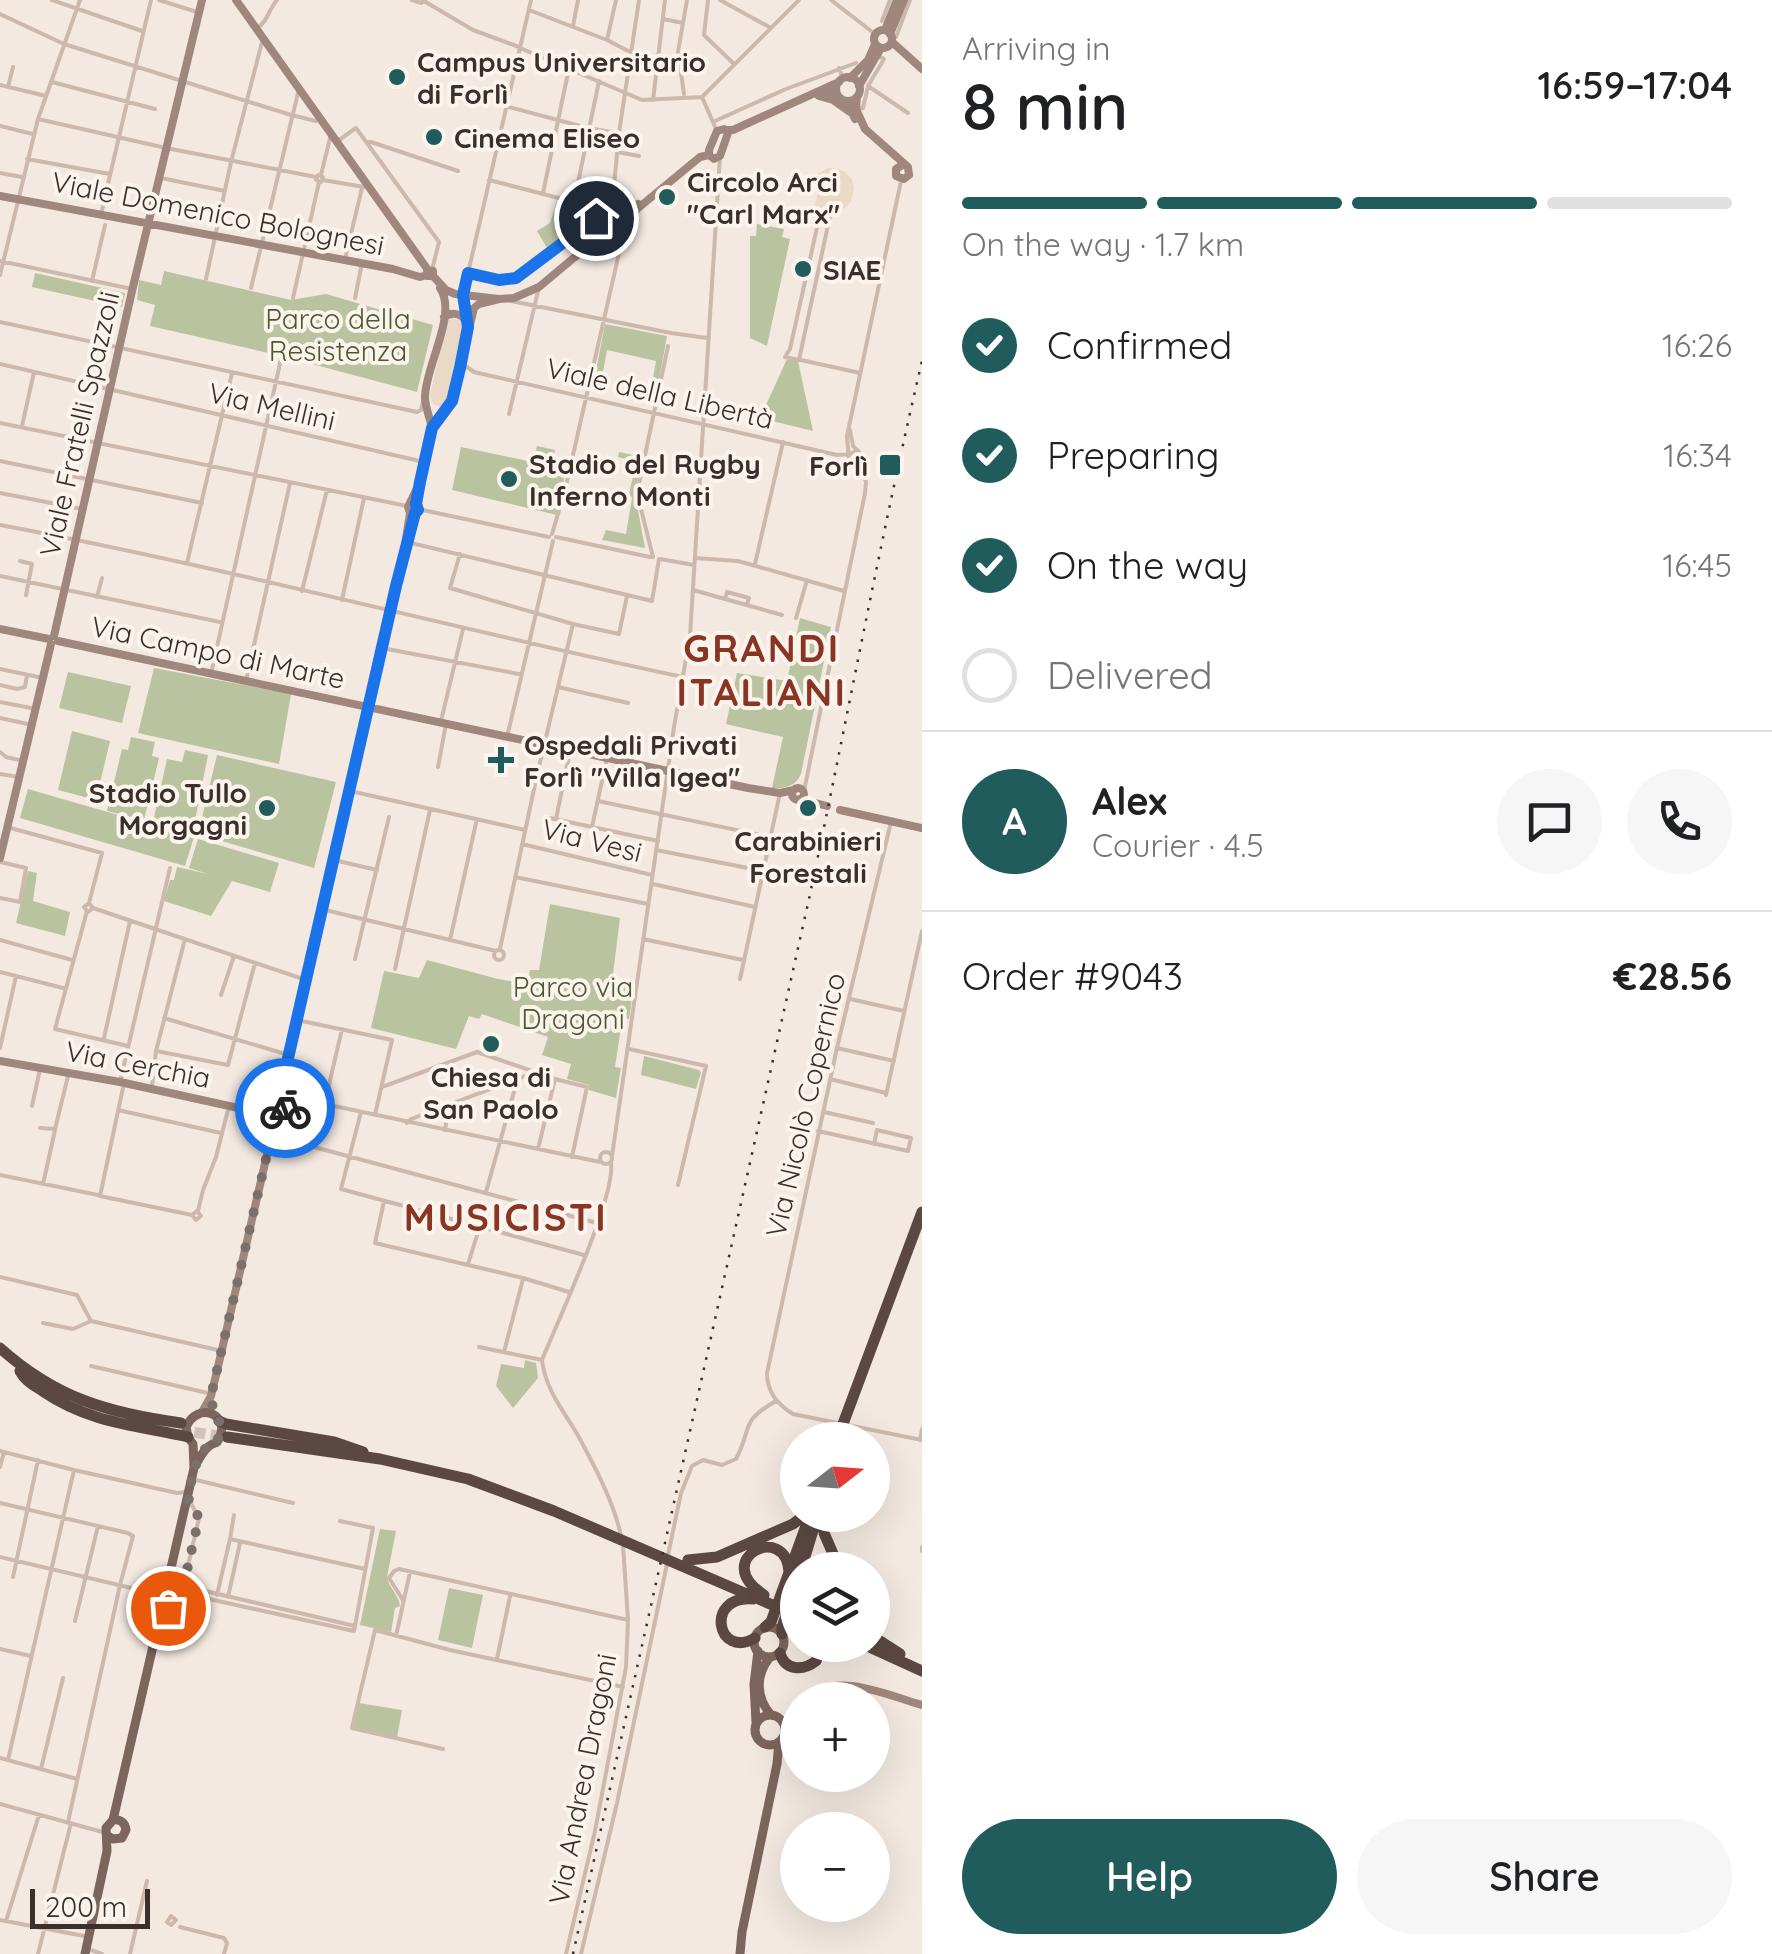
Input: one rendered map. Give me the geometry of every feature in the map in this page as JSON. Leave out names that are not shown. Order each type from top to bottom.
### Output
[{"type":"highway","points":[[848,1422],[922,1212]]},
{"type":"highway","points":[[909,1254],[922,1226]]},
{"type":"highway","points":[[0,1351],[47,1390],[96,1411],[130,1421],[187,1420]]},
{"type":"highway","points":[[19,1368],[28,1367],[48,1380],[116,1405],[187,1420]]},
{"type":"highway","points":[[19,1368],[24,1380],[77,1410],[111,1423],[190,1440]]},
{"type":"highway","points":[[218,1432],[226,1424],[334,1442],[361,1454],[468,1479],[688,1560],[780,1606]]},
{"type":"highway","points":[[218,1432],[325,1457],[361,1454]]},
{"type":"highway","points":[[608,1531],[764,1598]]},
{"type":"highway","points":[[688,1560],[717,1558],[756,1545],[780,1531]]},
{"type":"highway","points":[[756,1545],[746,1560],[744,1574],[764,1598]]},
{"type":"highway","points":[[756,1545],[780,1552]]},
{"type":"highway","points":[[756,1645],[730,1640],[721,1619],[728,1604],[744,1598],[764,1598]]},
{"type":"highway","points":[[765,1628],[780,1606]]},
{"type":"highway","points":[[890,1649],[922,1668]]},
{"type":"highway","points":[[775,1655],[780,1658]]},
{"type":"highway","points":[[890,1655],[922,1668]]},
{"type":"highway","points":[[785,1662],[803,1668],[814,1662]]},
{"type":"main road","name":"Viale Fratelli Spazzoli","points":[[0,860],[202,0]]},
{"type":"main road","points":[[236,0],[365,187],[444,293],[446,316],[425,394],[432,428]]},
{"type":"main road","points":[[855,112],[857,97],[901,3]]},
{"type":"main road","points":[[884,38],[922,68]]},
{"type":"main road","points":[[720,127],[733,130],[844,80],[865,64],[884,38]]},
{"type":"main road","points":[[844,80],[864,86]]},
{"type":"main road","points":[[844,80],[836,90],[855,112],[862,130],[900,166],[908,167],[906,177],[920,178]]},
{"type":"main road","points":[[720,127],[830,92],[843,100],[857,97]]},
{"type":"main road","points":[[819,96],[855,112]]},
{"type":"main road","points":[[714,155],[720,127]]},
{"type":"main road","points":[[189,1492],[218,1432],[211,1395],[273,1117],[284,1100],[289,1056],[411,508],[432,428],[449,405],[458,377],[468,325],[476,306],[539,287],[608,225],[612,205],[623,210],[635,206],[698,155],[714,155]]},
{"type":"main road","points":[[626,224],[637,209],[700,157],[714,155]]},
{"type":"main road","name":"Viale Domenico Bolognesi","points":[[0,196],[215,234],[420,277],[430,273]]},
{"type":"main road","points":[[623,210],[626,224]]},
{"type":"main road","points":[[608,225],[626,224]]},
{"type":"main road","points":[[430,273],[446,290],[503,299]]},
{"type":"main road","points":[[446,316],[463,295]]},
{"type":"main road","points":[[463,295],[468,325]]},
{"type":"main road","points":[[446,316],[460,315],[468,325]]},
{"type":"main road","points":[[425,394],[435,408],[449,405]]},
{"type":"main road","name":"Via Campo di Marte","points":[[0,629],[780,795]]},
{"type":"main road","points":[[780,795],[799,794],[827,806]]},
{"type":"main road","points":[[892,820],[859,810],[840,810],[922,826]]},
{"type":"main road","name":"Via Cerchia","points":[[0,1061],[152,1088],[273,1117]]},
{"type":"main road","points":[[269,1146],[273,1117]]},
{"type":"main road","points":[[85,1951],[189,1492],[187,1420],[211,1395]]},
{"type":"main road","points":[[187,1420],[218,1432]]},
{"type":"main road","points":[[190,1440],[218,1432]]},
{"type":"main road","points":[[775,1774],[770,1756],[756,1733],[754,1684],[756,1645],[765,1628],[780,1632]]},
{"type":"main road","points":[[756,1645],[775,1655]]},
{"type":"main road","points":[[780,1649],[764,1662],[759,1684],[763,1705],[780,1724]]},
{"type":"main road","points":[[890,1697],[922,1705]]},
{"type":"main road","points":[[756,1725],[762,1718],[780,1714]]},
{"type":"main road","points":[[740,1954],[779,1742],[763,1743]]},
{"type":"main road","points":[[110,1830],[126,1833],[120,1795]]},
{"type":"main road","points":[[110,1830],[119,1820],[124,1824]]},
{"type":"street","points":[[52,0],[144,32]]},
{"type":"street","points":[[0,275],[33,134],[80,0]]},
{"type":"street","points":[[101,214],[151,0]]},
{"type":"street","points":[[158,0],[198,13]]},
{"type":"street","points":[[265,0],[270,7]]},
{"type":"street","points":[[256,28],[264,23],[276,0]]},
{"type":"street","points":[[412,0],[424,1],[473,30],[642,100],[702,97],[799,0]]},
{"type":"street","points":[[463,295],[531,0]]},
{"type":"street","points":[[573,26],[578,0]]},
{"type":"street","points":[[607,40],[616,0]]},
{"type":"street","points":[[612,205],[639,0]]},
{"type":"street","points":[[654,100],[665,0]]},
{"type":"street","points":[[684,96],[678,52],[687,0]]},
{"type":"street","points":[[708,0],[704,35],[734,63]]},
{"type":"street","points":[[720,0],[771,28]]},
{"type":"street","points":[[830,0],[884,38],[901,3]]},
{"type":"street","points":[[528,10],[632,53]]},
{"type":"street","points":[[0,14],[64,44],[316,121]]},
{"type":"street","points":[[662,19],[683,23]]},
{"type":"street","points":[[206,279],[263,38]]},
{"type":"street","points":[[702,97],[720,127],[786,88],[856,63]]},
{"type":"street","points":[[8,87],[13,67]]},
{"type":"street","points":[[543,193],[569,68]]},
{"type":"street","points":[[840,68],[844,80]]},
{"type":"street","points":[[574,202],[598,81]]},
{"type":"street","points":[[52,82],[154,109]]},
{"type":"street","points":[[0,85],[46,96]]},
{"type":"street","points":[[855,112],[863,108],[864,86],[908,112]]},
{"type":"street","points":[[251,288],[299,89]]},
{"type":"street","points":[[506,106],[619,133]]},
{"type":"street","points":[[38,119],[365,187],[345,260]]},
{"type":"street","points":[[0,126],[33,134]]},
{"type":"street","points":[[293,298],[320,179],[334,138],[356,128],[438,242],[430,273]]},
{"type":"street","points":[[366,142],[458,171]]},
{"type":"street","points":[[617,152],[638,156]]},
{"type":"street","points":[[600,1159],[606,1165],[613,1145],[690,636],[719,172],[714,155]]},
{"type":"street","points":[[27,159],[110,174]]},
{"type":"street","points":[[0,174],[22,177]]},
{"type":"street","points":[[159,177],[225,191]]},
{"type":"street","points":[[837,455],[843,450],[850,425],[906,177]]},
{"type":"street","points":[[489,180],[593,210],[620,244]]},
{"type":"street","points":[[593,210],[604,208],[616,196]]},
{"type":"street","points":[[586,207],[591,212],[589,222]]},
{"type":"street","points":[[800,360],[830,216],[820,214],[785,357],[800,360],[860,372]]},
{"type":"street","points":[[468,273],[504,280],[520,276],[589,222],[596,218],[608,225]]},
{"type":"street","points":[[507,737],[626,224]]},
{"type":"street","points":[[92,281],[105,225]]},
{"type":"street","points":[[812,250],[823,252]]},
{"type":"street","points":[[2,261],[132,290]]},
{"type":"street","points":[[526,262],[530,269]]},
{"type":"street","points":[[355,298],[362,263]]},
{"type":"street","points":[[509,414],[539,287]]},
{"type":"street","points":[[503,299],[710,338]]},
{"type":"street","points":[[801,301],[812,302]]},
{"type":"street","points":[[0,322],[417,412],[422,410],[425,394]]},
{"type":"street","points":[[406,544],[652,601],[656,558],[637,493],[668,346]]},
{"type":"street","points":[[462,358],[474,372]]},
{"type":"street","points":[[211,674],[281,359]]},
{"type":"street","name":"Via Mellini","points":[[0,364],[424,462]]},
{"type":"street","points":[[21,428],[34,372]]},
{"type":"street","points":[[458,377],[474,372]]},
{"type":"street","name":"Viale della Libertà","points":[[474,372],[783,442],[837,455],[849,462]]},
{"type":"street","points":[[187,564],[232,373]]},
{"type":"street","points":[[0,423],[694,565]]},
{"type":"street","points":[[847,436],[849,462],[860,466],[864,457],[852,443],[850,425]]},
{"type":"street","points":[[754,565],[783,442]]},
{"type":"street","points":[[850,454],[856,451]]},
{"type":"street","name":"Viale della Libertà","points":[[837,455],[850,454]]},
{"type":"street","points":[[0,462],[202,503]]},
{"type":"street","points":[[799,794],[866,486],[860,466]]},
{"type":"street","points":[[246,681],[290,482]]},
{"type":"street","points":[[302,591],[326,490]]},
{"type":"street","points":[[0,493],[82,509]]},
{"type":"street","points":[[342,600],[364,498]]},
{"type":"street","points":[[0,524],[683,677]]},
{"type":"street","points":[[460,554],[450,588],[573,624],[618,634],[627,596]]},
{"type":"street","points":[[695,558],[738,561],[844,591]]},
{"type":"street","points":[[20,561],[32,564],[26,595]]},
{"type":"street","points":[[0,576],[222,623]]},
{"type":"street","points":[[97,597],[102,578]]},
{"type":"street","points":[[796,618],[807,580]]},
{"type":"street","points":[[693,590],[782,616]]},
{"type":"street","points":[[323,909],[498,950],[573,624]]},
{"type":"street","points":[[438,767],[463,628]]},
{"type":"street","points":[[382,648],[522,675]]},
{"type":"street","points":[[0,669],[43,678]]},
{"type":"street","points":[[0,685],[24,687],[27,675]]},
{"type":"street","points":[[558,687],[628,702]]},
{"type":"street","points":[[0,702],[36,709]]},
{"type":"street","points":[[0,718],[32,724]]},
{"type":"street","points":[[570,750],[553,819],[658,840]]},
{"type":"street","points":[[0,752],[24,762]]},
{"type":"street","points":[[592,826],[607,758]]},
{"type":"street","points":[[0,774],[19,778]]},
{"type":"street","points":[[350,792],[526,830]]},
{"type":"street","points":[[740,979],[780,795]]},
{"type":"street","points":[[598,800],[770,837]]},
{"type":"street","points":[[0,806],[12,809]]},
{"type":"street","points":[[395,969],[430,810]]},
{"type":"street","points":[[355,959],[390,817]]},
{"type":"street","points":[[450,940],[476,820]]},
{"type":"street","name":"Via Nicolò Copernico","points":[[776,1401],[767,1373],[836,1048],[892,820]]},
{"type":"street","points":[[7,828],[102,854],[55,1029],[128,1046]]},
{"type":"street","name":"Via Vesi","points":[[522,844],[652,876]]},
{"type":"street","points":[[656,850],[763,871]]},
{"type":"street","points":[[0,860],[26,868],[20,902],[0,898]]},
{"type":"street","points":[[334,860],[376,870]]},
{"type":"street","points":[[100,1196],[128,1046],[170,868]]},
{"type":"street","points":[[515,877],[648,904]]},
{"type":"street","points":[[651,884],[756,907]]},
{"type":"street","points":[[89,908],[306,980]]},
{"type":"street","points":[[104,1040],[130,921]]},
{"type":"street","points":[[830,1079],[886,1094],[922,930]]},
{"type":"street","points":[[643,938],[744,960]]},
{"type":"street","points":[[152,1088],[156,1051],[185,939]]},
{"type":"street","points":[[0,940],[72,960]]},
{"type":"street","points":[[221,995],[234,956]]},
{"type":"street","points":[[156,1051],[228,1065],[255,963]]},
{"type":"street","points":[[0,972],[65,988]]},
{"type":"street","points":[[0,1048],[16,976]]},
{"type":"street","points":[[849,999],[904,1011]]},
{"type":"street","points":[[164,1018],[289,1056]]},
{"type":"street","points":[[298,1020],[392,1040],[374,1115]]},
{"type":"street","points":[[324,1104],[342,1029]]},
{"type":"street","points":[[836,1048],[894,1061]]},
{"type":"street","points":[[629,1049],[706,1066],[678,1185]]},
{"type":"street","points":[[382,1087],[477,1052],[587,1087],[572,1157]]},
{"type":"street","points":[[32,1106],[40,1069]]},
{"type":"street","points":[[43,1184],[69,1072]]},
{"type":"street","points":[[408,1123],[535,1072]]},
{"type":"street","points":[[538,1149],[554,1079]]},
{"type":"street","points":[[486,1192],[518,1080]]},
{"type":"street","points":[[284,1100],[324,1104],[572,1157],[610,1157]]},
{"type":"street","points":[[445,1130],[449,1105]]},
{"type":"street","points":[[0,1175],[199,1219],[198,1211],[229,1106]]},
{"type":"street","points":[[118,1110],[222,1133]]},
{"type":"street","points":[[361,1112],[341,1189],[584,1256]]},
{"type":"street","points":[[823,1112],[873,1124]]},
{"type":"street","points":[[40,1128],[55,1129]]},
{"type":"street","points":[[818,1131],[908,1152],[911,1138],[877,1130],[874,1144]]},
{"type":"street","points":[[273,1136],[597,1222]]},
{"type":"street","points":[[479,1347],[542,1360],[608,1192],[610,1157]]},
{"type":"street","points":[[384,1201],[375,1243],[569,1292]]},
{"type":"street","points":[[468,1264],[480,1226]]},
{"type":"street","points":[[0,1277],[78,1296],[91,1321]]},
{"type":"street","points":[[504,1352],[523,1278]]},
{"type":"street","points":[[43,1323],[73,1329],[91,1321],[222,1350]]},
{"type":"street","name":"Via Andrea Dragoni","points":[[542,1360],[544,1380],[579,1438],[619,1525],[625,1555],[628,1620],[623,1687],[566,1954]]},
{"type":"street","points":[[92,1366],[211,1395]]},
{"type":"street","points":[[580,1954],[681,1493],[692,1466],[703,1460],[722,1465],[736,1459],[748,1424],[758,1411],[776,1401],[793,1414],[921,1440],[922,1429]]},
{"type":"street","points":[[0,1467],[2,1451],[177,1494],[189,1492],[293,1504]]},
{"type":"street","points":[[13,1577],[38,1460]]},
{"type":"street","points":[[8,1760],[74,1470]]},
{"type":"street","points":[[177,1494],[189,1492]]},
{"type":"street","points":[[160,1624],[178,1609],[184,1586],[198,1517],[189,1492]]},
{"type":"street","points":[[189,1492],[198,1517]]},
{"type":"street","points":[[0,1504],[132,1535],[38,1954]]},
{"type":"street","points":[[217,1595],[234,1515]]},
{"type":"street","points":[[182,1594],[354,1630],[373,1528],[340,1521]]},
{"type":"street","points":[[75,1621],[98,1526]]},
{"type":"street","points":[[230,1540],[365,1569]]},
{"type":"street","points":[[228,1598],[240,1543]]},
{"type":"street","points":[[0,1557],[120,1585],[165,1599],[172,1611],[178,1609]]},
{"type":"street","points":[[404,1600],[389,1578],[399,1569],[628,1620]]},
{"type":"street","points":[[396,1636],[410,1572]]},
{"type":"street","points":[[184,1586],[355,1626]]},
{"type":"street","points":[[395,1589],[407,1586]]},
{"type":"street","points":[[496,1660],[510,1596]]},
{"type":"street","points":[[443,1749],[352,1728],[375,1630],[623,1687]]},
{"type":"street","points":[[0,1649],[32,1656]]},
{"type":"street","points":[[42,1769],[63,1678]]},
{"type":"street","points":[[0,1758],[77,1778]]},
{"type":"street","points":[[0,1806],[110,1830]]},
{"type":"street","points":[[39,1815],[3,1920],[84,1936]]},
{"type":"street","points":[[130,1954],[147,1880]]},
{"type":"street","points":[[176,1925],[224,1938],[224,1954]]},
{"type":"street","points":[[85,1951],[102,1954]]},
{"type":"green space","points":[[557,201],[584,208],[587,218],[547,248],[537,231],[550,223]]},
{"type":"green space","points":[[757,224],[784,229],[782,237],[790,239],[767,346],[750,338],[750,236],[756,236]]},
{"type":"green space","name":"Parco della Resistenza","points":[[164,271],[291,300],[326,294],[433,325],[417,392],[150,326],[155,305],[137,300],[139,280],[161,285]]},
{"type":"green space","points":[[35,273],[125,293],[122,307],[32,287]]},
{"type":"green space","points":[[605,324],[667,336],[656,396],[650,395],[656,361],[607,350],[601,382],[594,381]]},
{"type":"green space","points":[[787,359],[798,361],[813,431],[760,418]]},
{"type":"green space","name":"Stadio del Rugby Inferno Monti","points":[[537,446],[555,450],[552,466],[566,469],[557,515],[452,490],[461,447],[533,462]]},
{"type":"green space","points":[[619,452],[642,457],[635,494],[645,548],[602,540],[606,530],[626,534],[636,462],[618,457]]},
{"type":"green space","points":[[800,618],[831,627],[801,774],[790,786],[772,788],[783,737],[726,724],[737,673],[787,681]]},
{"type":"green space","points":[[154,668],[291,694],[279,764],[138,733]]},
{"type":"green space","points":[[68,672],[131,686],[122,723],[59,708]]},
{"type":"green space","points":[[72,731],[110,741],[96,800],[58,790]]},
{"type":"green space","points":[[131,737],[155,742],[152,756],[159,758],[144,820],[107,811],[122,749],[128,750]]},
{"type":"green space","points":[[185,750],[208,755],[193,831],[153,822],[167,759],[182,762]]},
{"type":"green space","name":"Stadio Tullo Morgagni","points":[[217,755],[336,782],[314,868],[198,834]]},
{"type":"green space","points":[[28,789],[194,837],[185,866],[20,818]]},
{"type":"green space","points":[[198,839],[279,863],[270,892],[232,881],[211,916],[164,901],[177,867],[208,874],[189,868]]},
{"type":"green space","points":[[28,871],[37,873],[33,901],[70,912],[65,936],[16,923]]},
{"type":"green space","name":"Parco via Dragoni","points":[[550,904],[620,918],[612,982],[634,985],[629,1019],[622,1021],[615,1067],[621,1068],[616,1098],[567,1079],[571,1064],[542,1055],[548,1037],[482,1014],[479,1019],[469,1016],[456,1049],[371,1028],[384,971],[419,978],[427,960],[527,984],[530,970],[539,970]]},
{"type":"green space","points":[[644,1056],[699,1070],[696,1089],[641,1075]]},
{"type":"green space","points":[[525,1360],[536,1363],[538,1378],[513,1408],[496,1386],[501,1364],[524,1368]]},
{"type":"green space","points":[[380,1529],[396,1531],[387,1577],[400,1606],[395,1608],[391,1632],[360,1625]]},
{"type":"green space","points":[[449,1588],[483,1595],[472,1648],[438,1640]]},
{"type":"green space","points":[[359,1703],[402,1710],[397,1738],[354,1727]]},
{"type":"shaded area","points":[[828,168],[845,172],[854,188],[851,202],[836,212],[823,211],[815,205],[820,183],[812,180]]},
{"type":"shaded area","points":[[451,318],[461,321],[464,327],[448,401],[440,407],[433,404],[430,396],[446,322]]},
{"type":"tunnel","points":[[178,1430],[227,1437]]},
{"type":"railway","points":[[573,1954],[809,899],[922,361]]},
{"type":"way so far","points":[[168,1608],[178,1609],[199,1518],[188,1498],[194,1468],[206,1447],[220,1438],[221,1426],[214,1415],[211,1396],[269,1146],[285,1108]]},
{"type":"place","name":"Campus Universitario di Forlì","points":[[397,77]]},
{"type":"place","name":"Cinema Eliseo","points":[[434,137]]},
{"type":"place","name":"Circolo Arci \"Carl Marx\"","points":[[667,197]]},
{"type":"place","name":"SIAE","points":[[803,269]]},
{"type":"place","name":"Forlì","points":[[890,465]]},
{"type":"place","name":"Stadio del Rugby Inferno Monti","points":[[509,479]]},
{"type":"place","name":"Ospedali Privati Forlì \"Villa Igea\"","points":[[501,760]]},
{"type":"place","name":"Stadio Tullo Morgagni","points":[[267,808]]},
{"type":"place","name":"Carabinieri Forestali","points":[[808,808]]},
{"type":"place","name":"Chiesa di San Paolo","points":[[491,1044]]},
{"type":"district","name":"GRANDI ITALIANI","points":[[762,670]]},
{"type":"district","name":"MUSICISTI","points":[[506,1217]]},
{"type":"route","points":[[285,1108],[286,1067],[396,586],[418,510],[432,428],[452,401],[460,368],[468,327],[463,295],[468,273],[499,280],[516,278],[596,218]]}]
